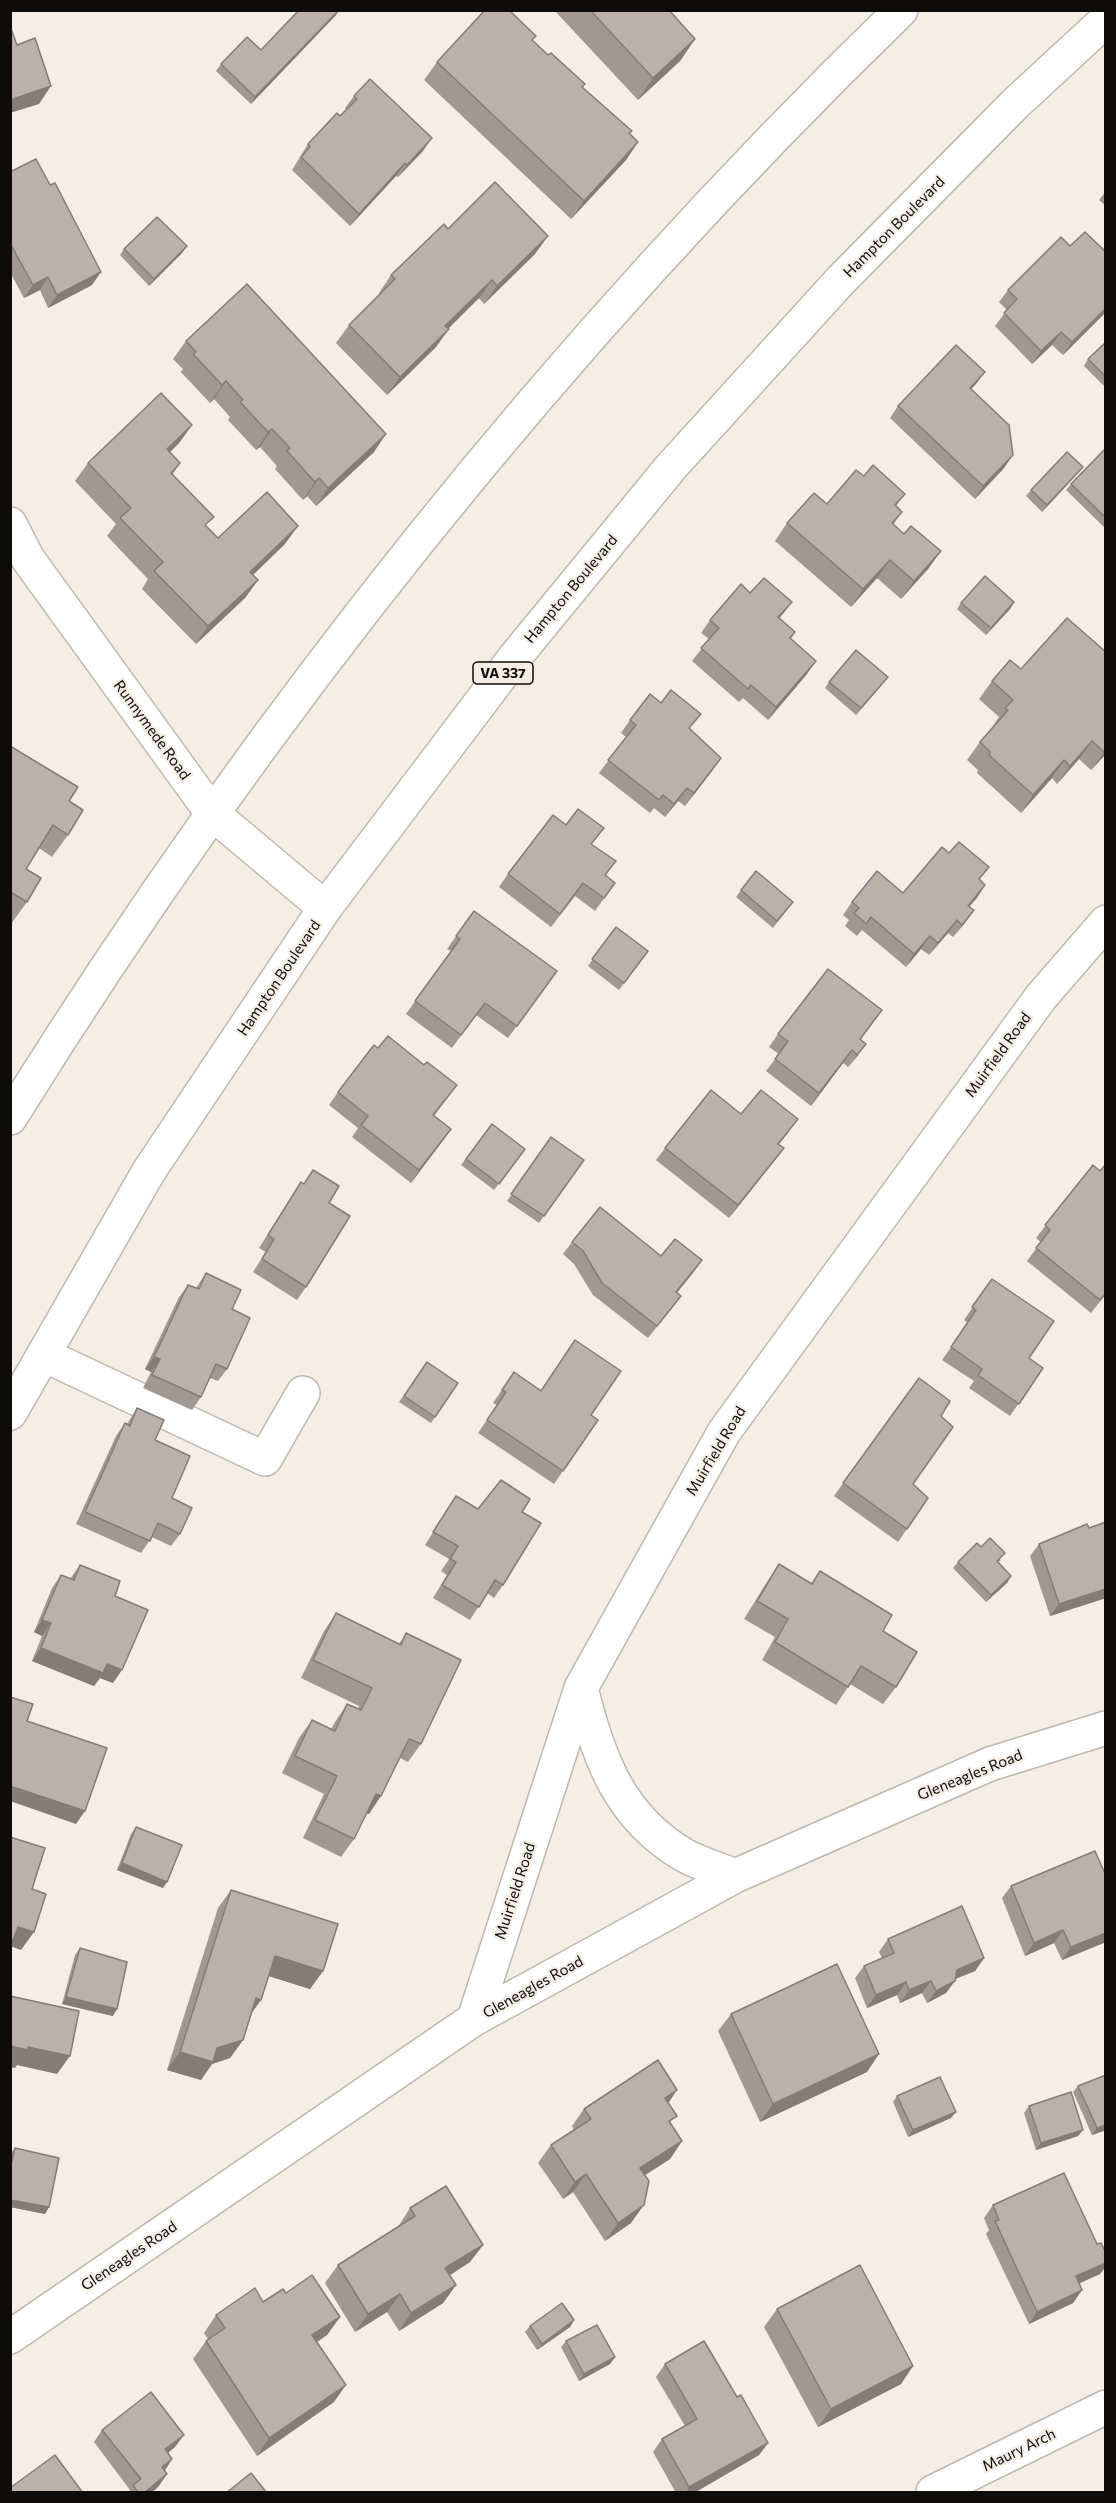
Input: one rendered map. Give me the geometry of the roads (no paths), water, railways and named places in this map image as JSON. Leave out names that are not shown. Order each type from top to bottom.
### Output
[{"type":"street","points":[[10,1118],[212,813],[460,493],[620,304],[826,83],[902,10]]},
{"type":"street","name":"Hampton Boulevard","points":[[10,1413],[149,1171],[325,909],[515,657],[671,467],[841,280],[1016,103],[1106,20]]},
{"type":"street","name":"Runnymede Road","points":[[10,524],[28,559],[212,813],[325,909]]},
{"type":"street","name":"Muirfield Road","points":[[474,2019],[581,1688],[724,1432],[1041,996],[1106,922]]},
{"type":"street","points":[[44,1355],[265,1459],[303,1393]]},
{"type":"street","points":[[581,1688],[595,1744],[619,1792],[641,1819],[685,1855],[735,1876]]},
{"type":"street","name":"Gleneagles Road","points":[[10,2337],[474,2019],[735,1876],[990,1764],[1106,1728]]},
{"type":"street","name":"Maury Arch","points":[[933,2493],[1106,2407]]}]
